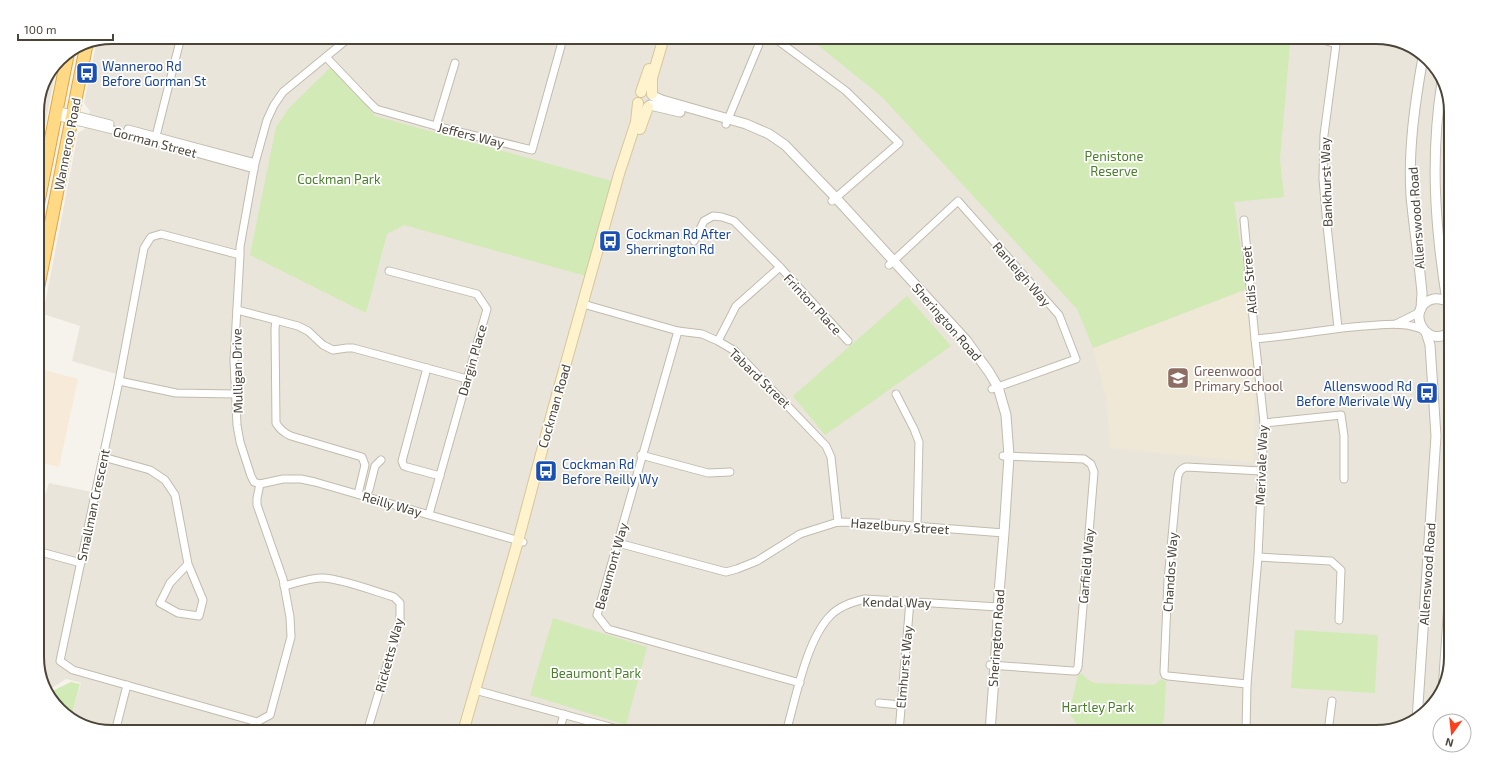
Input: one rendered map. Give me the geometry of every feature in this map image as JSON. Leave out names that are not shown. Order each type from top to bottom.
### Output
[{"type":"highway","name":"Wanneroo Road","points":[[44,259],[87,49]]},
{"type":"highway","name":"Wanneroo Road","points":[[44,172],[66,62]]},
{"type":"main road","points":[[641,92],[647,91],[651,101],[642,107],[638,103],[637,96],[641,92],[656,44]]},
{"type":"main road","name":"Cockman Road","points":[[465,725],[477,691],[520,541],[553,408],[625,175],[651,101],[652,78],[662,44]]},
{"type":"main road","name":"Cockman Road","points":[[586,305],[619,174],[636,122],[638,103]]},
{"type":"main road","name":"Cockman Road","points":[[470,725],[477,691]]},
{"type":"street","points":[[155,139],[179,44]]},
{"type":"street","name":"Mulligan Drive","points":[[260,484],[254,482],[251,476],[240,442],[237,425],[234,360],[240,255],[255,166],[267,120],[274,105],[283,92],[342,44]]},
{"type":"street","points":[[727,121],[759,44]]},
{"type":"street","points":[[783,44],[846,90],[899,143],[834,200]]},
{"type":"street","name":"Bankhurst Way","points":[[1336,44],[1324,135],[1324,179],[1327,225],[1338,328]]},
{"type":"street","name":"Jeffers Way","points":[[326,57],[376,109],[532,150],[561,46]]},
{"type":"street","name":"Allenswood Road","points":[[1418,710],[1436,436],[1430,346],[1425,331],[1419,320],[1422,293],[1411,187],[1412,143],[1416,95],[1422,62]]},
{"type":"street","points":[[436,126],[455,63]]},
{"type":"street","name":"Allenswood Road","points":[[1441,92],[1434,155],[1434,179],[1437,222],[1444,269]]},
{"type":"street","name":"Sherington Road","points":[[651,101],[758,128],[778,140],[795,155],[891,263],[966,340],[989,372],[1006,415],[1006,456],[1001,559],[986,725]]},
{"type":"street","name":"Gorman Street","points":[[55,113],[255,166]]},
{"type":"street","name":"Ranleigh Way","points":[[891,263],[958,201],[1059,315],[1076,359],[995,388]]},
{"type":"street","points":[[694,241],[704,221],[713,216],[722,217],[734,222],[780,267]]},
{"type":"street","name":"Aldis Street","points":[[1244,220],[1255,339]]},
{"type":"street","name":"Smallman Crescent","points":[[240,255],[161,234],[151,237],[144,248],[119,381],[60,661],[73,670],[257,722],[270,715],[291,637],[290,617],[284,586]]},
{"type":"street","name":"Frinton Place","points":[[718,341],[736,306],[780,267],[848,341]]},
{"type":"street","name":"Dargin Place","points":[[390,271],[477,294],[487,309],[429,514]]},
{"type":"street","points":[[1396,324],[1421,310],[1426,303],[1432,300],[1438,299],[1444,301]]},
{"type":"street","name":"Tabard Street","points":[[586,305],[678,331],[702,334],[735,351],[826,446],[831,456],[838,522]]},
{"type":"street","points":[[237,310],[298,326],[308,331],[323,345],[332,350],[353,348],[467,379]]},
{"type":"street","points":[[276,320],[276,423],[278,428],[291,436],[362,457],[366,465],[358,494]]},
{"type":"street","points":[[1255,339],[1338,328],[1396,324],[1412,326],[1433,336],[1444,335]]},
{"type":"street","name":"Beaumont Way","points":[[678,331],[641,455],[597,615],[608,629],[800,682]]},
{"type":"street","name":"Merivale Way","points":[[1246,725],[1247,684],[1258,557],[1264,423],[1255,339]]},
{"type":"street","points":[[427,368],[402,461],[404,466],[440,476]]},
{"type":"street","points":[[119,381],[176,393],[236,394]]},
{"type":"street","points":[[896,394],[914,429],[918,442],[917,526]]},
{"type":"street","points":[[1264,423],[1341,414],[1344,436],[1344,478]]},
{"type":"street","points":[[641,455],[708,473],[730,472]]},
{"type":"street","name":"Garfield Way","points":[[992,665],[1076,671],[1078,667],[1094,472],[1091,464],[1084,459],[1006,456]]},
{"type":"street","points":[[103,457],[150,470],[165,480],[175,495],[188,564],[203,600],[199,616],[178,613],[160,603],[170,583],[188,564]]},
{"type":"street","points":[[369,490],[375,466],[381,460]]},
{"type":"street","name":"Chandos Way","points":[[1247,684],[1166,675],[1164,672],[1168,580],[1177,483],[1181,469],[1186,467],[1262,471]]},
{"type":"street","name":"Reilly Way","points":[[260,484],[283,479],[301,479],[315,482],[520,541]]},
{"type":"street","points":[[260,484],[257,505],[284,586]]},
{"type":"street","name":"Hazelbury Street","points":[[618,543],[726,572],[757,561],[800,534],[838,522],[875,523],[1002,533]]},
{"type":"street","points":[[44,553],[80,563]]},
{"type":"street","points":[[1258,557],[1331,561],[1341,570],[1338,620]]},
{"type":"street","name":"Ricketts Way","points":[[284,586],[310,579],[324,578],[394,597],[400,603],[400,621],[369,725]]},
{"type":"street","name":"Kendal Way","points":[[788,725],[816,634],[830,615],[846,604],[865,599],[996,607]]},
{"type":"street","name":"Elmhurst Way","points":[[900,725],[910,601]]},
{"type":"street","name":"Sherington Road","points":[[990,725],[992,665]]},
{"type":"street","points":[[117,725],[127,686]]},
{"type":"street","points":[[477,691],[603,725]]},
{"type":"street","points":[[1329,725],[1332,701]]},
{"type":"street","points":[[880,703],[901,704]]},
{"type":"street","points":[[561,725],[564,714]]},
{"type":"shaded area","points":[[112,44],[1376,44],[1394,46],[1406,51],[1414,55],[1433,74],[1443,99],[1444,108],[1444,657],[1442,675],[1437,687],[1427,702],[1410,716],[1394,723],[1376,725],[112,725],[94,723],[82,718],[72,713],[81,683],[66,679],[52,688],[45,670],[44,498],[49,483],[92,492],[116,374],[72,361],[80,326],[44,314],[44,309],[78,133],[85,129],[90,111],[84,103],[96,46]]},
{"type":"shaded area","points":[[54,77],[44,131],[44,108],[46,94]]},
{"type":"shaded area","name":"Greenwood Primary School","points":[[1247,289],[1256,359],[1253,462],[1110,448],[1106,397],[1093,348]]},
{"type":"shaded area","points":[[44,370],[78,379],[59,467],[44,464]]},
{"type":"green space","name":"Penistone Reserve","points":[[817,44],[1290,44],[1280,159],[1284,197],[1234,202],[1247,289],[1093,348],[1077,309],[882,97]]},
{"type":"green space","name":"Cockman Park","points":[[332,66],[375,116],[612,181],[586,276],[404,225],[387,234],[366,313],[250,255],[276,127],[289,108]]},
{"type":"green space","points":[[907,296],[951,346],[825,435],[793,396]]},
{"type":"green space","name":"Beaumont Park","points":[[553,618],[647,647],[626,725],[530,695]]},
{"type":"green space","points":[[1295,630],[1378,635],[1375,693],[1291,688]]},
{"type":"green space","name":"Hartley Park","points":[[1082,674],[1088,680],[1095,683],[1153,685],[1160,679],[1166,681],[1164,720],[1162,725],[1077,725],[1069,713],[1078,675]]},
{"type":"green space","points":[[71,682],[80,684],[72,712],[61,702],[53,691]]},
{"type":"place","name":"Wanneroo Rd Before Gorman St","points":[[87,73]]},
{"type":"place","name":"Cockman Rd After Sherrington Rd","points":[[610,241]]},
{"type":"place","name":"Greenwood Primary School","points":[[1178,378]]},
{"type":"place","name":"Allenswood Rd Before Merivale Wy","points":[[1427,393]]},
{"type":"place","name":"Cockman Rd Before Reilly Wy","points":[[546,471]]}]
